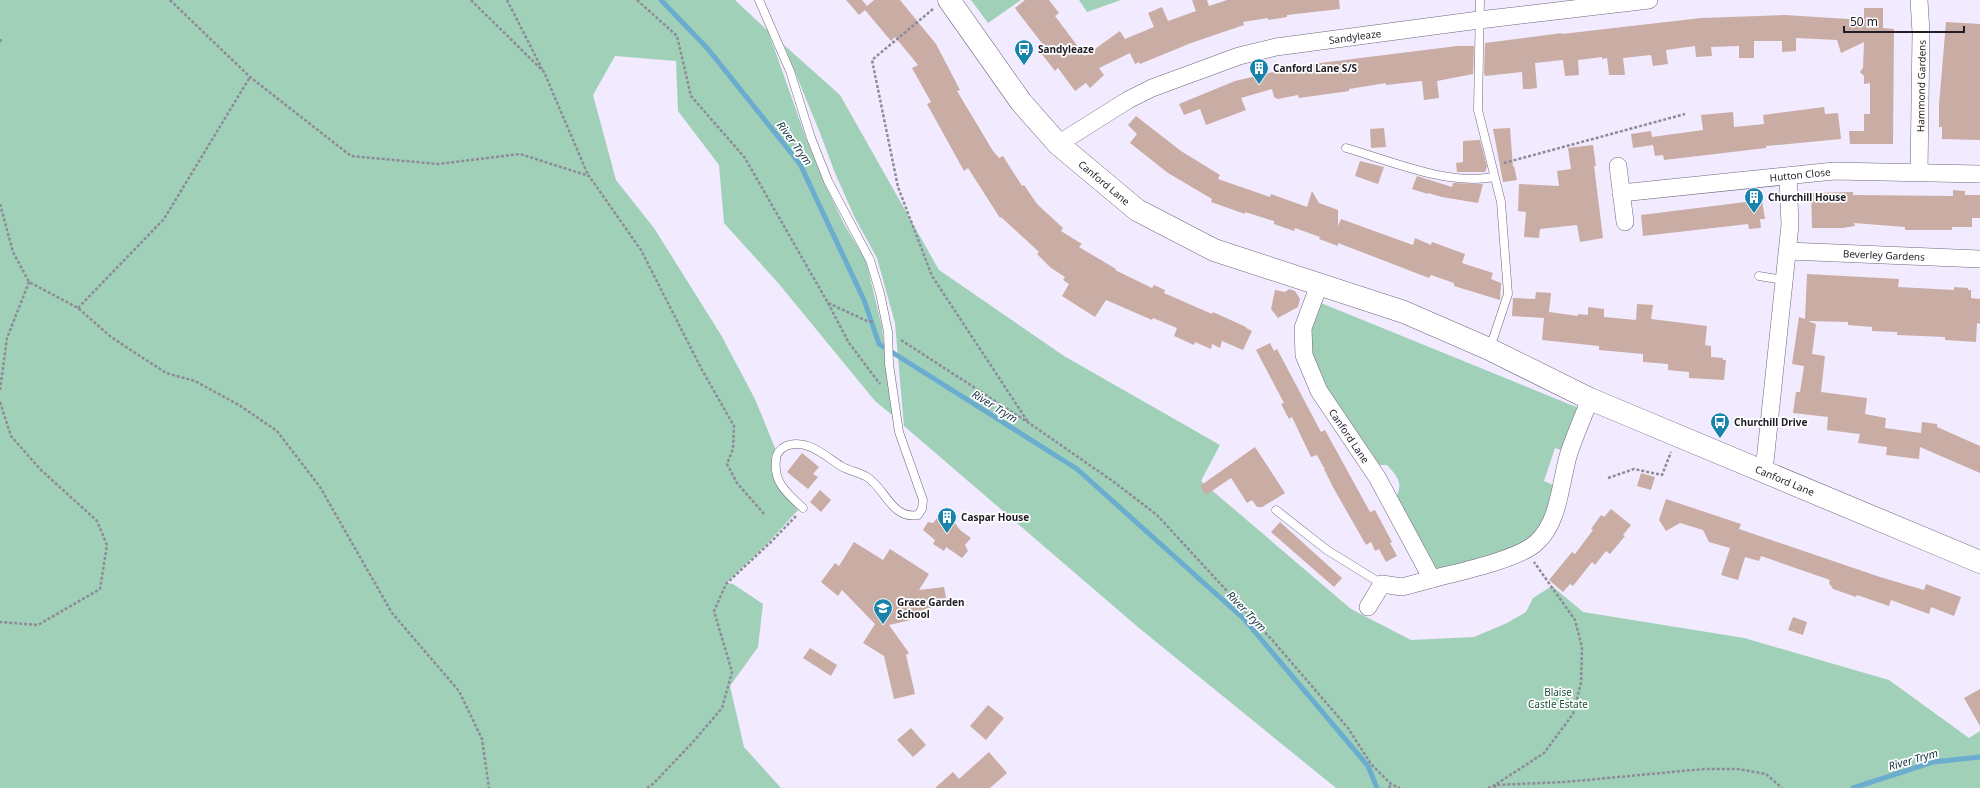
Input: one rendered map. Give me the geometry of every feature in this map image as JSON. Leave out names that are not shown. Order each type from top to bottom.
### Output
[{"type":"main road","name":"Canford Lane","points":[[943,2],[1021,102],[1058,144],[1137,210],[1214,250],[1404,312],[1489,349],[1590,399],[1980,562]]},
{"type":"street","name":"Sandyleaze","points":[[1058,144],[1128,100],[1152,88],[1239,56],[1276,48],[1479,20],[1650,0]]},
{"type":"street","name":"Hammond Gardens","points":[[1919,0],[1921,32],[1920,172]]},
{"type":"street","points":[[1618,166],[1625,222]]},
{"type":"street","name":"Hutton Close","points":[[1621,193],[1834,171],[1980,174]]},
{"type":"street","points":[[1764,471],[1783,280],[1788,251],[1790,225],[1788,176]]},
{"type":"street","name":"Beverley Gardens","points":[[1788,251],[1980,259]]},
{"type":"street","name":"Canford Lane","points":[[1319,285],[1303,328],[1304,355],[1319,391],[1377,477],[1432,579]]},
{"type":"street","points":[[1368,607],[1382,584],[1402,587],[1492,562],[1526,550],[1541,538],[1548,526],[1560,492],[1569,453],[1590,399]]},
{"type":"lane","points":[[759,0],[790,71],[828,181],[870,260],[880,293],[888,332],[889,364],[899,432],[923,500],[922,509],[918,515],[906,515],[891,505],[867,477],[842,467],[813,448],[798,444],[786,446],[780,450],[776,456],[776,474],[782,489],[803,508]]},
{"type":"lane","points":[[1480,0],[1478,110],[1491,167],[1501,202],[1508,294],[1489,349]]},
{"type":"lane","points":[[1346,148],[1449,177],[1478,180],[1494,177]]},
{"type":"lane","points":[[1759,276],[1783,280]]},
{"type":"lane","points":[[1276,510],[1327,550],[1382,584]]},
{"type":"path","points":[[170,0],[250,77],[351,156],[438,164],[520,154],[589,176]]},
{"type":"path","points":[[471,0],[544,72]]},
{"type":"path","points":[[507,0],[544,72],[589,176],[641,250],[702,370],[734,426],[733,449],[727,464],[737,483],[765,515]]},
{"type":"path","points":[[637,0],[677,36],[691,96],[744,158],[850,343],[879,384],[893,388]]},
{"type":"path","points":[[943,2],[872,60],[898,187],[932,276],[1029,423]]},
{"type":"path","points":[[78,308],[164,219],[250,77]]},
{"type":"path","points":[[1491,167],[1685,114]]},
{"type":"path","points":[[0,204],[13,252],[29,282],[78,308],[111,337],[166,373],[195,381],[239,405],[277,431],[320,487],[392,613],[459,691],[482,739],[489,788]]},
{"type":"path","points":[[0,390],[7,338],[29,282]]},
{"type":"path","points":[[828,303],[866,322]]},
{"type":"path","points":[[888,332],[1029,423],[1114,482],[1157,515],[1273,641],[1348,728],[1370,764],[1391,784],[1400,788]]},
{"type":"path","points":[[0,402],[11,436],[40,470],[97,521],[107,545],[100,589],[38,625],[0,622]]},
{"type":"path","points":[[1608,478],[1634,469],[1662,475],[1677,435]]},
{"type":"path","points":[[647,788],[653,784],[693,742],[722,708],[732,672],[714,611],[726,584],[772,542],[803,508]]},
{"type":"path","points":[[1495,786],[1544,753],[1574,714],[1581,683],[1582,647],[1575,620],[1526,550]]},
{"type":"path","points":[[1488,788],[1495,786],[1565,782],[1704,769],[1731,769],[1766,774],[1782,788]]},
{"type":"path","points":[[1389,788],[1391,784]]},
{"type":"green space","points":[[0,0],[735,0],[768,31],[806,138],[823,180],[844,224],[866,261],[882,327],[892,415],[875,401],[779,284],[724,223],[719,165],[678,111],[676,61],[615,56],[593,95],[616,180],[654,228],[721,335],[755,399],[775,448],[771,467],[775,482],[798,510],[770,541],[726,583],[733,584],[763,604],[758,647],[730,686],[744,747],[781,788],[0,788]]},
{"type":"green space","points":[[971,0],[1021,0],[988,23]]},
{"type":"green space","points":[[1079,0],[1121,0],[1087,12]]},
{"type":"green space","name":"Blaise Castle Estate","points":[[784,45],[840,95],[939,270],[1064,356],[1220,445],[1201,481],[1351,609],[1411,640],[1474,637],[1507,623],[1526,612],[1533,598],[1552,586],[1583,612],[1744,638],[1889,680],[1969,738],[1980,731],[1980,788],[1336,788],[1139,628],[904,426],[895,323],[877,258],[855,218],[835,173]]},
{"type":"green space","points":[[1321,303],[1581,409],[1564,451],[1555,448],[1544,481],[1553,485],[1549,500],[1540,526],[1531,538],[1520,547],[1494,559],[1464,566],[1435,569],[1395,499],[1399,489],[1397,477],[1387,465],[1376,465],[1344,419],[1323,383],[1311,348],[1311,332]]},
{"type":"building","points":[[846,0],[862,0],[867,6],[874,0],[900,0],[936,44],[960,90],[957,91],[993,151],[999,158],[1003,156],[1022,186],[1024,185],[1037,204],[1063,228],[1061,231],[1082,244],[1079,247],[1116,269],[1115,270],[1152,288],[1154,285],[1165,290],[1164,293],[1212,314],[1213,312],[1246,327],[1252,331],[1243,350],[1222,341],[1220,348],[1212,344],[1211,349],[1195,342],[1194,345],[1174,336],[1177,328],[1153,318],[1152,320],[1106,300],[1095,317],[1062,296],[1069,284],[1063,280],[1065,277],[1051,268],[1037,254],[1039,252],[1001,217],[1000,218],[968,168],[964,171],[927,104],[931,102],[912,68],[918,65],[895,37],[891,41],[865,10],[859,15]]},
{"type":"building","points":[[1025,0],[1049,0],[1059,13],[1055,16],[1085,56],[1120,31],[1125,39],[1154,27],[1148,13],[1162,7],[1168,21],[1196,11],[1192,0],[1207,0],[1209,6],[1227,0],[1339,0],[1340,9],[1287,15],[1287,17],[1268,20],[1268,18],[1243,22],[1244,25],[1191,43],[1140,64],[1139,62],[1135,64],[1130,53],[1099,68],[1104,75],[1090,88],[1086,83],[1075,91],[1058,68],[1055,71],[1041,53],[1046,49],[1015,8]]},
{"type":"building","points":[[1864,8],[1883,8],[1883,28],[1894,29],[1893,144],[1850,144],[1849,131],[1864,131],[1864,114],[1870,114],[1870,83],[1864,84],[1864,76],[1860,72],[1863,68],[1864,42],[1841,53],[1837,40],[1796,38],[1796,51],[1782,52],[1782,41],[1754,41],[1754,58],[1739,58],[1739,46],[1711,47],[1712,56],[1696,57],[1695,46],[1666,50],[1668,64],[1653,66],[1651,55],[1623,58],[1625,75],[1609,75],[1607,58],[1602,59],[1602,57],[1578,60],[1579,75],[1565,76],[1563,60],[1535,63],[1537,88],[1530,89],[1523,89],[1522,72],[1485,76],[1484,73],[1485,43],[1701,18],[1785,15],[1864,20]]},
{"type":"building","points":[[1946,22],[1980,24],[1980,140],[1942,139],[1942,127],[1939,127],[1939,105]]},
{"type":"building","points":[[1457,46],[1474,46],[1473,74],[1437,81],[1439,98],[1424,100],[1422,81],[1386,85],[1386,83],[1349,89],[1349,91],[1299,98],[1298,95],[1278,99],[1274,97],[1272,89],[1241,98],[1246,110],[1206,125],[1200,109],[1184,115],[1179,104],[1235,81],[1273,72],[1272,69]]},
{"type":"building","points":[[1824,107],[1825,114],[1838,113],[1841,139],[1766,146],[1766,148],[1664,160],[1663,155],[1655,156],[1653,145],[1633,148],[1631,134],[1651,131],[1652,137],[1703,130],[1701,115],[1733,112],[1734,127],[1764,124],[1763,115]]},
{"type":"building","points":[[1136,116],[1181,151],[1220,175],[1218,179],[1270,197],[1271,194],[1307,207],[1312,191],[1319,203],[1338,210],[1338,226],[1341,219],[1413,245],[1415,238],[1431,245],[1432,242],[1465,254],[1462,263],[1493,273],[1491,279],[1501,283],[1500,300],[1454,286],[1454,283],[1431,275],[1429,278],[1338,243],[1338,246],[1319,239],[1320,237],[1295,228],[1294,231],[1274,224],[1274,221],[1245,212],[1245,214],[1211,202],[1212,199],[1168,173],[1130,143],[1137,134],[1128,125]]},
{"type":"building","points":[[1384,128],[1386,147],[1371,148],[1370,129]]},
{"type":"building","points":[[1510,128],[1513,167],[1514,166],[1517,180],[1503,182],[1493,129]]},
{"type":"building","points":[[1480,140],[1487,167],[1485,172],[1457,172],[1456,163],[1463,162],[1463,141]]},
{"type":"building","points":[[1593,145],[1596,166],[1594,166],[1603,238],[1580,242],[1577,225],[1540,229],[1539,238],[1524,237],[1526,212],[1518,211],[1519,184],[1559,186],[1557,171],[1571,169],[1568,148]]},
{"type":"building","points":[[1360,161],[1384,167],[1378,184],[1355,176]]},
{"type":"building","points":[[1417,176],[1452,187],[1453,183],[1483,184],[1478,203],[1442,197],[1412,189]]},
{"type":"building","points":[[1953,190],[1965,191],[1965,195],[1980,195],[1980,218],[1972,218],[1972,227],[1952,227],[1952,230],[1905,230],[1905,227],[1854,223],[1855,226],[1843,228],[1812,228],[1811,193],[1853,192],[1853,195],[1953,196]]},
{"type":"building","points":[[1762,200],[1765,219],[1760,219],[1761,228],[1749,229],[1748,224],[1643,236],[1641,215]]},
{"type":"building","points":[[1807,274],[1899,279],[1898,287],[1954,290],[1954,287],[1968,288],[1968,290],[1971,290],[1971,298],[1980,299],[1980,324],[1977,323],[1976,342],[1945,340],[1945,337],[1897,335],[1897,332],[1872,331],[1872,327],[1848,325],[1848,322],[1808,321],[1816,324],[1812,354],[1825,356],[1821,392],[1867,398],[1865,414],[1886,418],[1885,428],[1921,433],[1922,422],[1937,424],[1937,427],[1980,446],[1980,473],[1920,447],[1919,459],[1886,455],[1887,447],[1858,443],[1860,434],[1827,430],[1828,417],[1793,413],[1796,392],[1800,392],[1804,366],[1792,364],[1799,317],[1805,319]]},
{"type":"building","points":[[1289,289],[1295,291],[1300,299],[1298,307],[1278,318],[1271,309],[1275,290],[1285,292]]},
{"type":"building","points":[[1536,292],[1551,293],[1549,312],[1578,316],[1578,314],[1588,315],[1588,307],[1604,309],[1604,317],[1636,320],[1637,304],[1653,305],[1651,319],[1707,326],[1705,345],[1711,346],[1711,357],[1723,358],[1723,360],[1726,360],[1724,380],[1689,378],[1689,372],[1668,370],[1668,364],[1643,362],[1643,354],[1599,350],[1599,346],[1542,340],[1544,318],[1512,316],[1513,298],[1535,299]]},
{"type":"building","points":[[1270,343],[1274,351],[1277,349],[1321,432],[1325,430],[1370,512],[1375,510],[1392,542],[1390,543],[1397,556],[1386,562],[1379,549],[1375,551],[1371,542],[1366,545],[1334,489],[1324,469],[1326,467],[1324,468],[1317,455],[1311,457],[1292,417],[1289,419],[1281,404],[1284,403],[1256,350]]},
{"type":"building","points":[[1255,447],[1285,493],[1262,507],[1257,507],[1252,500],[1247,503],[1231,478],[1206,495],[1200,486]]},
{"type":"building","points":[[802,453],[819,467],[813,474],[818,477],[808,489],[787,472]]},
{"type":"building","points":[[1641,473],[1655,477],[1651,490],[1637,486]]},
{"type":"building","points":[[820,490],[831,500],[821,512],[810,502]]},
{"type":"building","points":[[1666,499],[1741,524],[1739,529],[1880,577],[1924,590],[1926,584],[1961,597],[1954,616],[1931,607],[1929,614],[1891,600],[1889,606],[1857,595],[1856,597],[1833,589],[1829,583],[1830,580],[1761,556],[1759,561],[1745,557],[1738,580],[1721,575],[1730,548],[1709,542],[1703,530],[1680,523],[1666,531],[1659,520]]},
{"type":"building","points":[[1611,509],[1631,525],[1623,535],[1625,536],[1610,554],[1606,551],[1595,565],[1592,562],[1573,586],[1570,584],[1563,592],[1549,580],[1572,552],[1575,554],[1593,530],[1591,529],[1601,515],[1604,517]]},
{"type":"building","name":"Caspar House","points":[[937,518],[952,519],[960,530],[971,538],[965,545],[968,551],[962,558],[946,547],[944,551],[933,544],[935,540],[923,530],[928,522],[933,523]]},
{"type":"building","points":[[1280,522],[1342,578],[1334,587],[1271,532]]},
{"type":"building","points":[[854,542],[883,560],[890,549],[929,574],[919,590],[944,587],[947,603],[916,612],[915,619],[889,625],[909,653],[906,655],[915,694],[894,699],[884,656],[863,643],[875,624],[842,590],[838,596],[821,582],[835,563],[839,566]]},
{"type":"building","points":[[1793,617],[1807,622],[1803,635],[1788,630]]},
{"type":"building","points":[[810,648],[837,665],[831,676],[803,658]]},
{"type":"building","points":[[1980,689],[1980,726],[1964,698]]},
{"type":"building","points":[[988,705],[1004,718],[986,740],[970,726]]},
{"type":"building","points":[[911,728],[926,745],[913,757],[897,740]]},
{"type":"building","points":[[989,752],[1007,773],[990,788],[935,788],[953,772],[959,779]]},
{"type":"waterway","name":"River Trym","points":[[661,0],[708,49],[800,164],[864,300],[879,344],[1077,469],[1244,619],[1368,766],[1377,788]]},
{"type":"waterway","name":"River Trym","points":[[1853,788],[1933,762],[1980,757]]},
{"type":"place","name":"Sandyleaze","points":[[1024,66]]},
{"type":"place","name":"Canford Lane S/S","points":[[1259,85]]},
{"type":"place","name":"Churchill House","points":[[1754,214]]},
{"type":"place","name":"Churchill Drive","points":[[1720,439]]},
{"type":"place","name":"Caspar House","points":[[947,534]]},
{"type":"place","name":"Grace Garden School","points":[[883,625]]}]
